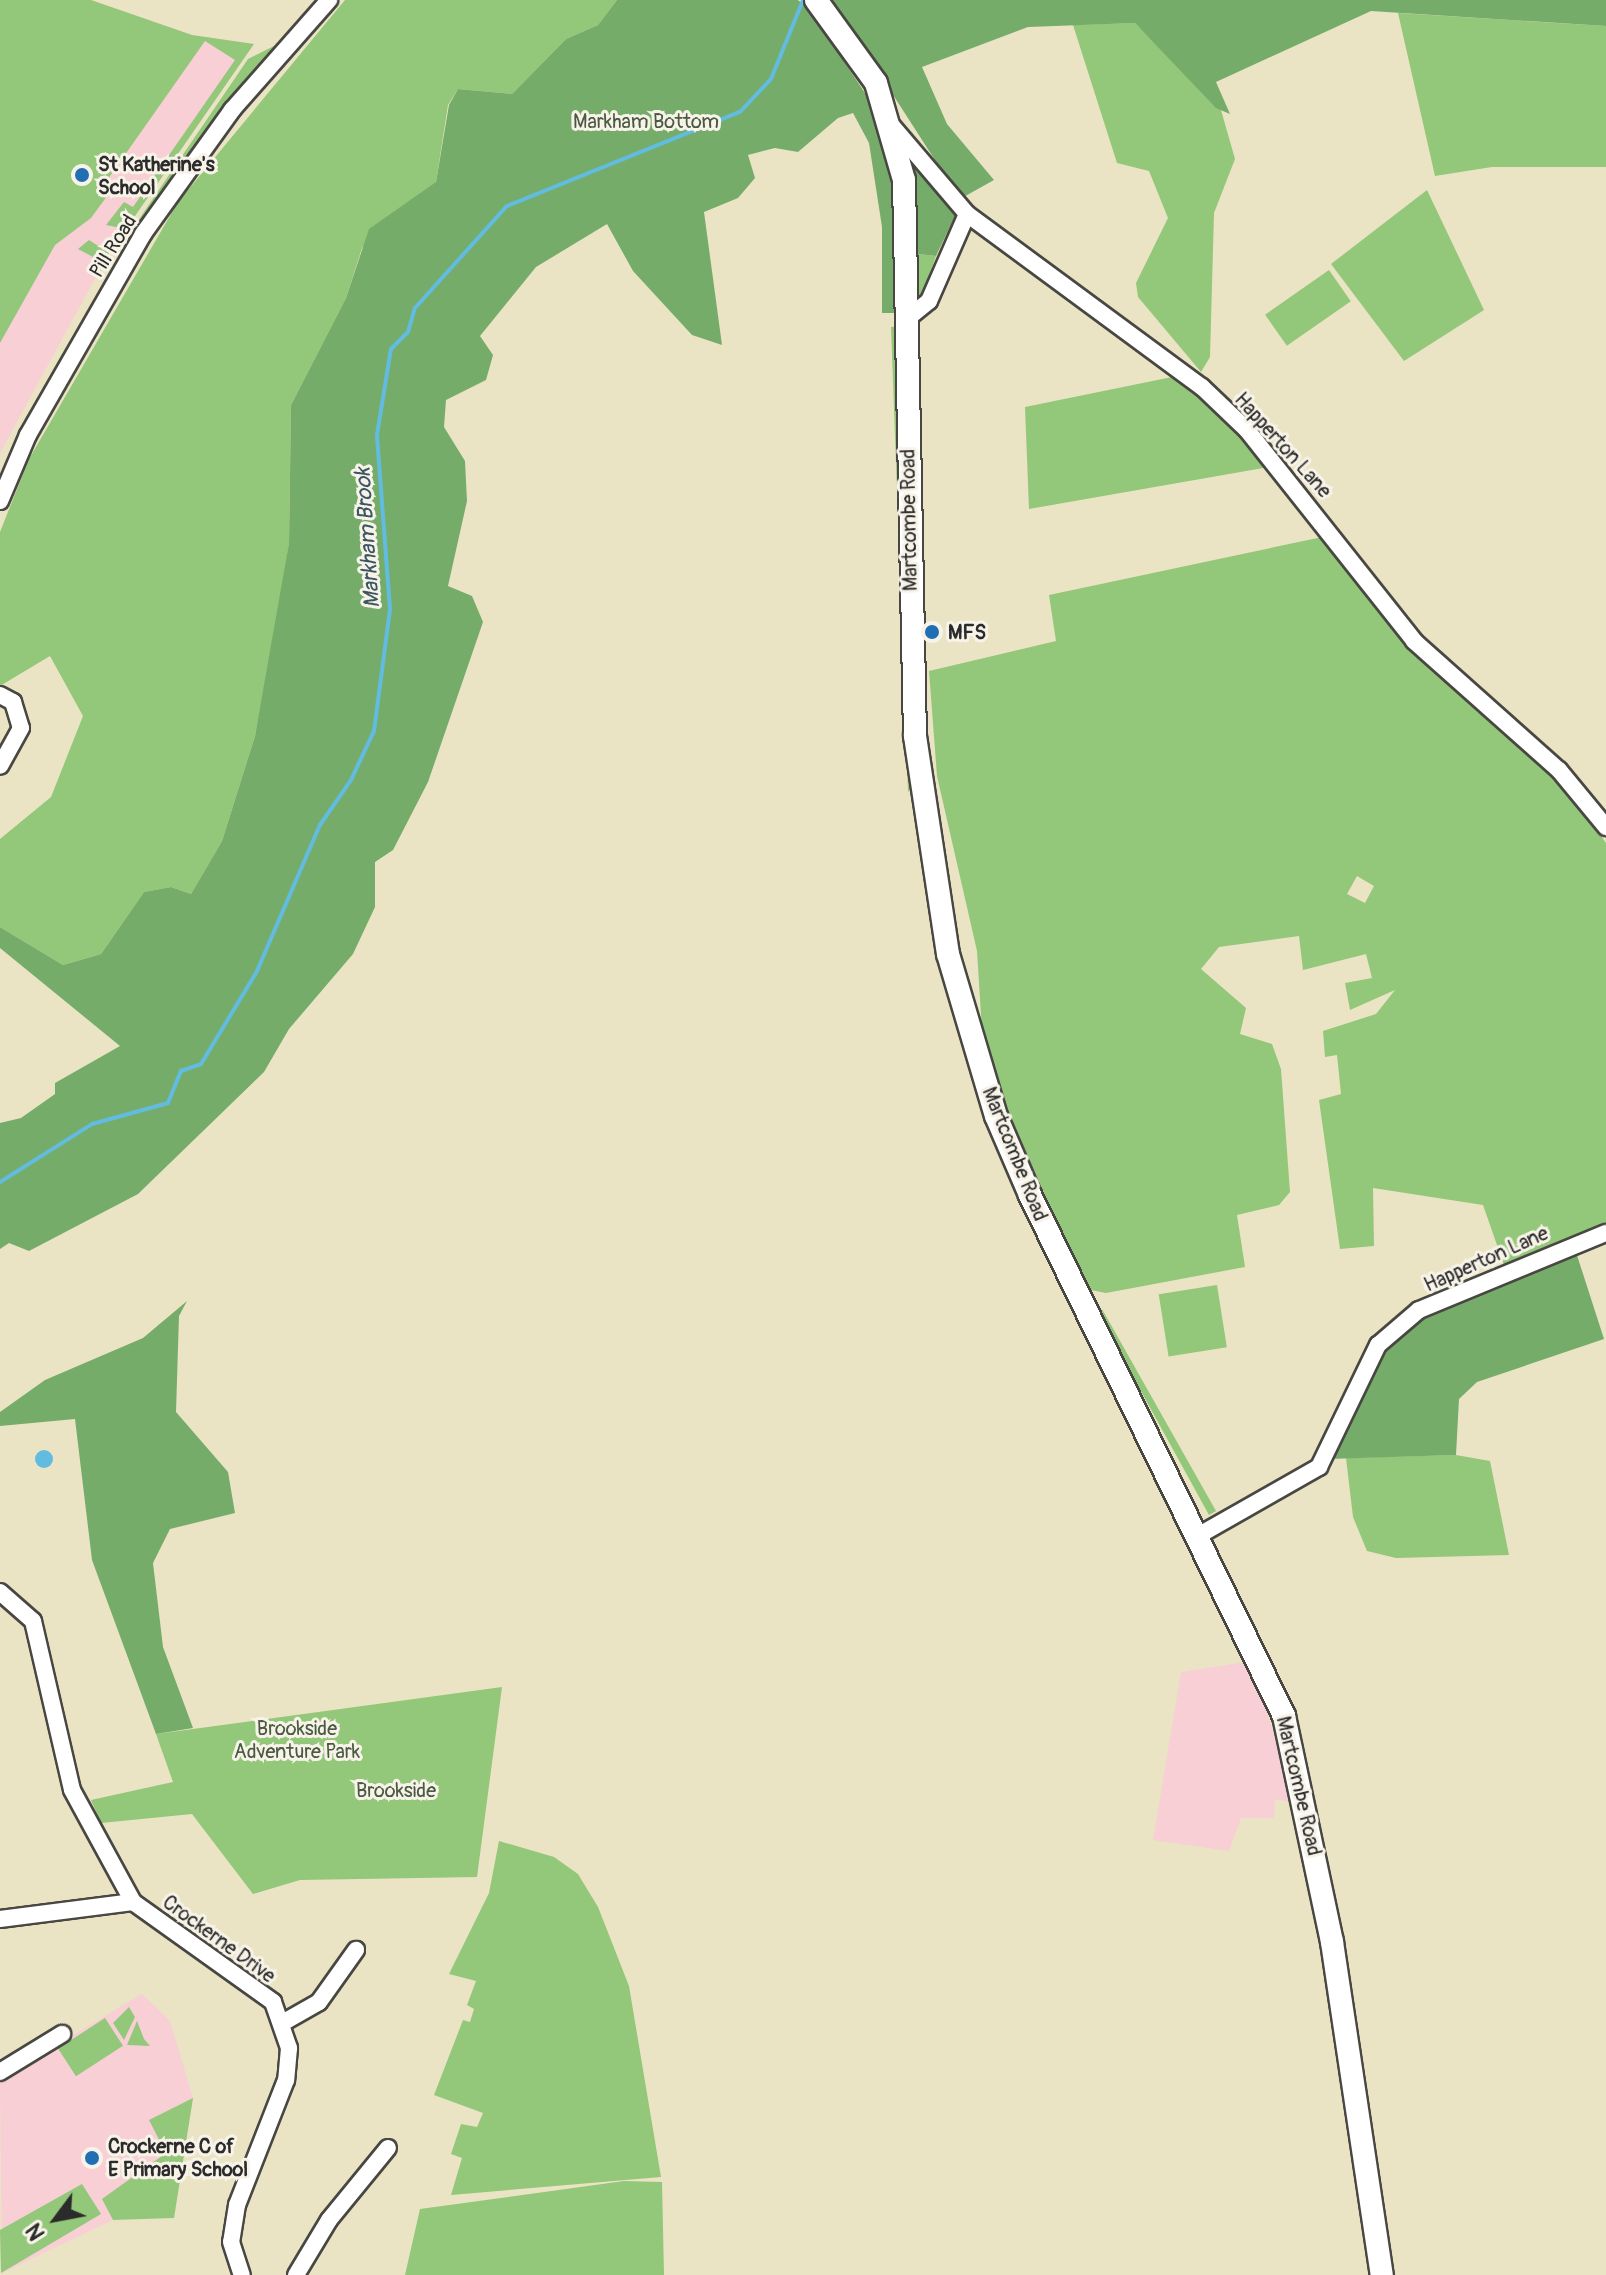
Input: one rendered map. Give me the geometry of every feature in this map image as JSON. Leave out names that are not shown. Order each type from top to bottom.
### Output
[{"type":"main road","name":"Martcombe Road","points":[[816,0],[876,83],[893,127],[904,180],[915,736],[948,954],[1019,1168],[1269,1676],[1296,1759],[1382,2275]]},
{"type":"street","name":"Pill Road","points":[[0,501],[28,435],[143,234],[232,110],[329,0]]},
{"type":"street","name":"Happerton Lane","points":[[893,127],[967,214],[1202,387],[1247,430],[1414,641],[1559,770],[1606,827]]},
{"type":"street","points":[[908,318],[929,301],[967,214]]},
{"type":"street","points":[[0,695],[13,702],[21,728],[0,766]]},
{"type":"street","name":"Happerton Lane","points":[[1201,1534],[1319,1467],[1378,1345],[1419,1310],[1606,1233]]},
{"type":"street","points":[[0,1592],[33,1621],[72,1790],[133,1902]]},
{"type":"street","name":"Crockerne Drive","points":[[0,1919],[133,1902],[255,1985],[284,2022]]},
{"type":"street","points":[[242,2275],[232,2255],[237,2205],[286,2080],[284,2022],[319,2002],[356,1950]]},
{"type":"street","points":[[0,2072],[62,2034]]},
{"type":"street","points":[[296,2275],[388,2148]]},
{"type":"shaded area","name":"St Katherine's School","points":[[91,0],[192,35],[254,44],[109,253],[0,453],[0,2]]},
{"type":"shaded area","points":[[1252,1661],[1294,1803],[1275,1799],[1274,1818],[1241,1818],[1229,1851],[1153,1840],[1181,1672]]},
{"type":"shaded area","name":"Crockerne C of E Primary School","points":[[142,1994],[170,2021],[193,2098],[174,2218],[119,2217],[2,2273],[0,2078]]},
{"type":"green space","name":"St Katherine's School","points":[[0,0],[91,0],[192,35],[254,44],[126,229],[106,225],[124,202],[133,207],[235,60],[205,41],[103,186],[110,192],[91,218],[55,245],[0,343]]},
{"type":"green space","points":[[345,0],[617,0],[598,25],[566,39],[512,94],[458,89],[448,105],[436,182],[362,248],[346,298],[291,405],[289,543],[278,615],[255,736],[222,841],[191,894],[171,887],[144,892],[101,954],[63,965],[0,927],[0,839],[51,797],[83,716],[50,656],[0,686],[0,532],[29,459],[178,202]]},
{"type":"green space","name":"Markham Bottom","points":[[617,0],[798,0],[809,9],[877,111],[901,194],[902,313],[882,313],[882,227],[869,143],[853,113],[838,118],[798,152],[775,148],[748,155],[755,178],[738,198],[704,212],[722,345],[692,335],[633,271],[607,224],[536,267],[480,336],[493,355],[486,380],[446,400],[444,427],[465,461],[467,501],[448,586],[472,596],[483,622],[428,782],[393,850],[375,862],[375,907],[353,954],[289,1029],[264,1072],[138,1194],[29,1251],[9,1243],[0,1249],[0,1123],[21,1118],[55,1094],[55,1083],[120,1046],[0,948],[0,927],[63,965],[101,954],[144,892],[171,887],[191,894],[222,841],[255,736],[289,543],[291,405],[346,298],[369,229],[436,182],[449,105],[458,89],[512,94],[566,39],[598,25]]},
{"type":"green space","points":[[832,0],[1606,0],[1606,26],[1371,11],[1216,82],[1230,114],[1216,108],[1135,23],[1028,27],[922,67],[947,124],[994,180],[960,199]]},
{"type":"green space","points":[[1398,13],[1606,26],[1606,167],[1492,167],[1435,176]]},
{"type":"green space","points":[[1135,23],[1221,110],[1235,159],[1214,213],[1210,357],[1201,372],[1138,297],[1136,283],[1168,218],[1149,171],[1117,163],[1073,25]]},
{"type":"green space","points":[[278,44],[140,227],[133,228],[248,59]]},
{"type":"green space","points":[[905,146],[958,210],[936,256],[918,254]]},
{"type":"green space","points":[[1427,190],[1484,310],[1404,361],[1331,264]]},
{"type":"green space","points":[[89,240],[109,253],[99,273],[90,268],[95,258],[78,249]]},
{"type":"green space","points":[[918,254],[936,256],[921,298],[919,297]]},
{"type":"green space","points":[[1329,270],[1351,301],[1287,346],[1265,315]]},
{"type":"green space","points":[[902,326],[912,788],[908,792],[891,327]]},
{"type":"green space","points":[[1177,376],[1269,467],[1029,509],[1025,407]]},
{"type":"green space","points":[[1327,536],[1381,614],[1468,702],[1558,775],[1606,843],[1606,1225],[1504,1265],[1483,1205],[1373,1188],[1374,1246],[1340,1249],[1319,1100],[1341,1094],[1337,1055],[1325,1057],[1323,1031],[1376,1014],[1395,990],[1350,1010],[1345,983],[1372,978],[1366,954],[1303,970],[1299,936],[1219,947],[1201,969],[1246,1008],[1240,1034],[1272,1044],[1281,1069],[1290,1192],[1279,1205],[1237,1215],[1245,1267],[1106,1293],[1086,1289],[1007,1109],[982,1031],[977,951],[937,776],[929,671],[1056,641],[1049,595]],"holes":[[[1357,876],[1374,886],[1365,903],[1347,894]]]},
{"type":"green space","points":[[1575,1249],[1604,1339],[1477,1382],[1459,1399],[1456,1455],[1328,1459],[1382,1349],[1421,1315]]},
{"type":"green space","points":[[1217,1285],[1227,1347],[1169,1356],[1159,1294]]},
{"type":"green space","points":[[187,1301],[179,1316],[176,1412],[228,1472],[235,1513],[170,1529],[153,1563],[163,1647],[193,1728],[156,1734],[92,1560],[75,1419],[0,1426],[0,1412],[45,1380],[143,1338]]},
{"type":"green space","points":[[1102,1309],[1216,1511],[1209,1515],[1103,1322]]},
{"type":"green space","points":[[1456,1455],[1490,1461],[1509,1555],[1396,1558],[1367,1551],[1353,1517],[1346,1458]]},
{"type":"green space","name":"Brookside","points":[[502,1687],[477,1877],[300,1880],[253,1894],[192,1814],[101,1823],[91,1800],[173,1782],[156,1734]]},
{"type":"green space","points":[[499,1841],[554,1857],[578,1874],[598,1907],[629,1986],[661,2177],[451,2195],[462,2158],[451,2154],[461,2124],[477,2127],[483,2113],[434,2095],[463,2020],[470,2022],[474,2009],[467,2005],[476,1981],[449,1974],[489,1893]]},
{"type":"green space","points":[[129,2007],[135,2017],[124,2040],[113,2023]]},
{"type":"green space","points":[[105,2018],[123,2046],[76,2076],[58,2048]]},
{"type":"green space","points":[[137,2021],[144,2039],[150,2046],[127,2045]]},
{"type":"green space","points":[[193,2098],[174,2218],[113,2220],[102,2199],[166,2153],[149,2120]]},
{"type":"green space","points":[[624,2181],[662,2182],[664,2275],[405,2275],[420,2209]]},
{"type":"green space","points":[[82,2184],[101,2214],[1,2273],[0,2230]]},
{"type":"water","points":[[40,1450],[48,1450],[53,1459],[51,1466],[40,1468],[35,1463],[35,1455]]},
{"type":"waterway","name":"Markham Brook","points":[[0,1182],[92,1124],[168,1103],[181,1071],[201,1064],[257,971],[320,825],[351,780],[374,731],[390,609],[377,435],[391,349],[408,332],[415,308],[507,206],[740,112],[771,79],[803,0]]},
{"type":"place","name":"St Katherine's School","points":[[82,175]]},
{"type":"place","name":"MFS","points":[[932,632]]},
{"type":"place","name":"Crockerne C of E Primary School","points":[[92,2158]]},
{"type":"park label","name":"Brookside Adventure Park","points":[[297,1740]]}]
